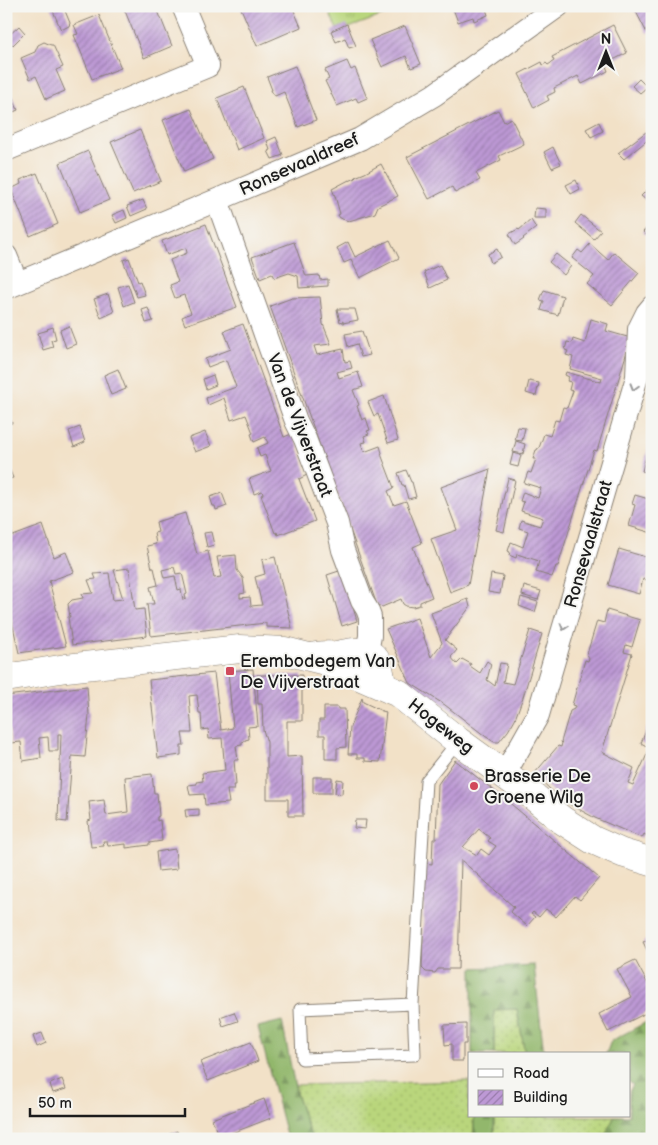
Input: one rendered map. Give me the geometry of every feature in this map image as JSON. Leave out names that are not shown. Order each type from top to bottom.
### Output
[{"type":"street","points":[[6,150],[208,66],[183,6]]},
{"type":"street","name":"Ronsevaaldreef","points":[[6,256],[12,285],[360,138],[434,95],[558,6]]},
{"type":"street","name":"Van de Vijverstraat","points":[[217,200],[296,421],[305,439],[337,523],[344,550],[362,601],[370,617],[370,636],[367,652]]},
{"type":"street","name":"Ronsevaalstraat","points":[[504,775],[538,715],[637,377],[639,329],[652,307]]},
{"type":"street","name":"Hogeweg","points":[[6,678],[66,668],[240,649],[286,651],[325,661],[398,693],[562,820],[593,840],[622,853],[652,862]]},
{"type":"street","name":"Hogeweg","points":[[307,656],[335,655],[355,651],[367,652]]},
{"type":"street","points":[[367,652],[376,660],[382,685]]},
{"type":"lane","points":[[413,1004],[300,1008],[302,1059],[415,1055],[413,1004],[426,781],[458,741]]},
{"type":"green space","points":[[327,6],[408,6],[338,32]]},
{"type":"green space","points":[[534,965],[544,1052],[525,1052],[517,1009],[494,1010],[494,1052],[472,1052],[472,968]]},
{"type":"green space","points":[[517,1009],[525,1052],[494,1052],[494,1010]]},
{"type":"green space","points":[[652,1019],[652,1139],[603,1139],[614,1118],[630,1118],[630,1090],[633,1085],[630,1083],[630,1052],[607,1052],[611,1041]]},
{"type":"green space","points":[[282,1021],[297,1097],[312,1139],[287,1139],[258,1027]]},
{"type":"green space","points":[[468,1081],[468,1118],[474,1118],[474,1139],[312,1139],[297,1097],[295,1085]]},
{"type":"green space","points":[[474,1118],[494,1118],[494,1139],[474,1139]]},
{"type":"green space","points":[[494,1118],[614,1118],[603,1139],[494,1139]]},
{"type":"building","points":[[51,6],[63,6],[70,23],[69,26],[61,30]]},
{"type":"building","points":[[123,6],[156,6],[172,46],[144,58]]},
{"type":"building","points":[[240,6],[292,6],[301,27],[257,46]]},
{"type":"building","points":[[452,6],[485,6],[488,15],[474,21],[473,17],[458,22]]},
{"type":"building","points":[[633,6],[652,6],[652,30],[647,33]]},
{"type":"building","points":[[99,15],[121,68],[92,79],[74,35],[78,34],[74,25]]},
{"type":"building","points":[[347,24],[356,46],[349,48],[345,38],[336,42],[331,31]]},
{"type":"building","points":[[613,25],[627,53],[605,64],[608,71],[582,84],[578,76],[554,88],[555,92],[547,96],[549,100],[534,108],[519,74],[542,62],[543,65],[546,63],[548,65],[554,61],[552,57]]},
{"type":"building","points":[[19,26],[25,33],[13,45],[6,38]]},
{"type":"building","points":[[405,26],[421,64],[411,68],[406,56],[382,67],[370,40]]},
{"type":"building","points":[[44,42],[53,45],[63,67],[56,70],[65,91],[46,99],[36,76],[30,79],[21,58],[35,52],[38,45]]},
{"type":"building","points":[[347,61],[351,70],[355,68],[367,98],[358,102],[356,98],[337,106],[325,81],[329,79],[325,70]]},
{"type":"building","points":[[295,66],[316,120],[298,127],[284,92],[275,96],[267,77]]},
{"type":"building","points":[[639,79],[647,87],[640,93],[632,86]]},
{"type":"building","points":[[6,82],[18,110],[6,115]]},
{"type":"building","points":[[244,87],[264,138],[237,150],[217,98]]},
{"type":"building","points":[[191,109],[213,159],[184,172],[163,120]]},
{"type":"building","points":[[498,110],[504,122],[511,118],[524,144],[499,156],[501,160],[476,173],[480,180],[455,193],[452,187],[429,199],[407,157]]},
{"type":"building","points":[[599,122],[603,131],[591,137],[586,129]]},
{"type":"building","points":[[140,130],[161,181],[133,193],[111,142]]},
{"type":"building","points":[[646,132],[650,138],[624,159],[618,153]]},
{"type":"building","points":[[276,137],[283,155],[272,159],[268,151],[270,150],[267,141]]},
{"type":"building","points":[[553,147],[561,164],[552,168],[544,152]]},
{"type":"building","points":[[88,151],[109,200],[80,212],[60,163]]},
{"type":"building","points":[[381,164],[398,196],[378,206],[375,213],[349,221],[340,218],[332,189]]},
{"type":"building","points":[[37,173],[58,224],[30,236],[11,189],[21,184],[20,180]]},
{"type":"building","points":[[576,180],[580,189],[571,194],[566,185]]},
{"type":"building","points":[[649,188],[652,190],[652,205],[641,196]]},
{"type":"building","points":[[143,200],[147,209],[131,216],[127,206]]},
{"type":"building","points":[[535,208],[546,209],[546,218],[534,218]]},
{"type":"building","points":[[124,210],[127,218],[116,223],[112,215]]},
{"type":"building","points":[[581,215],[601,231],[594,239],[575,223]]},
{"type":"building","points":[[531,220],[536,228],[515,245],[509,234],[519,230]]},
{"type":"building","points":[[652,222],[652,240],[643,232]]},
{"type":"building","points":[[206,224],[237,307],[185,325],[182,317],[191,313],[184,295],[175,298],[170,285],[178,282],[170,260],[187,253],[186,248],[167,255],[162,241]]},
{"type":"building","points":[[390,240],[399,258],[360,278],[351,260],[344,263],[337,248],[348,242],[355,257]]},
{"type":"building","points":[[294,242],[306,276],[319,275],[320,280],[328,279],[328,286],[299,288],[298,276],[289,273],[274,278],[272,274],[260,279],[252,257]]},
{"type":"building","points":[[590,244],[608,260],[614,252],[639,273],[612,305],[587,284],[594,276],[572,258],[578,250],[582,253]]},
{"type":"building","points":[[497,249],[501,257],[491,263],[488,254]]},
{"type":"building","points":[[556,254],[571,266],[564,275],[549,262]]},
{"type":"building","points":[[129,258],[145,295],[137,297],[123,260]]},
{"type":"building","points":[[440,265],[447,280],[430,288],[424,272]]},
{"type":"building","points":[[128,284],[134,302],[124,306],[118,287]]},
{"type":"building","points":[[544,290],[563,296],[558,315],[541,310],[544,301],[540,300]]},
{"type":"building","points":[[108,294],[114,312],[101,318],[94,299]]},
{"type":"building","points":[[320,297],[323,324],[331,344],[314,346],[317,355],[343,349],[345,362],[350,361],[352,368],[337,372],[339,378],[358,372],[363,387],[353,390],[362,420],[366,418],[370,430],[367,431],[369,434],[364,436],[366,442],[361,443],[364,452],[380,446],[381,454],[394,488],[388,491],[394,505],[406,501],[422,543],[413,547],[432,597],[420,602],[420,605],[406,606],[401,599],[382,607],[377,605],[270,306],[292,298]]},
{"type":"building","points":[[148,308],[153,321],[146,323],[142,310]]},
{"type":"building","points":[[337,309],[355,309],[358,320],[340,322]]},
{"type":"building","points":[[591,319],[608,324],[606,331],[631,338],[597,451],[594,450],[558,566],[556,566],[552,577],[536,572],[539,561],[517,554],[516,558],[509,555],[510,552],[508,551],[511,542],[523,547],[528,531],[519,528],[521,520],[540,526],[543,518],[521,511],[524,502],[520,501],[523,492],[538,498],[541,488],[524,483],[528,472],[531,473],[536,459],[533,459],[536,450],[539,448],[544,434],[550,436],[555,420],[559,421],[563,407],[567,408],[573,391],[569,390],[571,382],[567,381],[569,377],[565,375],[566,372],[601,382],[602,378],[570,369],[573,357],[566,355],[568,351],[565,350],[567,342],[572,343],[573,339],[585,343]]},
{"type":"building","points":[[243,324],[284,437],[294,433],[307,475],[299,479],[315,521],[278,535],[277,532],[275,533],[261,495],[263,494],[262,491],[254,494],[249,479],[271,471],[265,455],[260,457],[257,448],[268,443],[265,437],[254,442],[251,434],[253,433],[246,415],[231,420],[224,398],[208,405],[206,398],[236,387],[226,360],[208,367],[205,359],[231,349],[224,331]]},
{"type":"building","points":[[69,326],[76,344],[66,348],[60,330]]},
{"type":"building","points":[[53,327],[56,339],[51,340],[53,347],[43,350],[38,333]]},
{"type":"building","points":[[362,331],[370,355],[361,357],[357,344],[348,347],[345,334]]},
{"type":"building","points":[[118,369],[126,389],[111,395],[104,375]]},
{"type":"building","points":[[213,375],[216,385],[206,389],[203,379]]},
{"type":"building","points":[[529,381],[539,383],[536,396],[526,393]]},
{"type":"building","points":[[384,396],[398,440],[388,443],[378,414],[374,416],[368,402]]},
{"type":"building","points":[[6,409],[12,423],[6,425]]},
{"type":"building","points":[[80,427],[85,442],[74,447],[69,431]]},
{"type":"building","points":[[518,427],[525,428],[522,441],[515,440]]},
{"type":"building","points":[[205,432],[211,446],[195,452],[189,438]]},
{"type":"building","points":[[652,439],[652,474],[642,471]]},
{"type":"building","points":[[516,441],[525,444],[523,454],[513,452]]},
{"type":"building","points":[[513,453],[521,455],[518,467],[510,465]]},
{"type":"building","points":[[6,461],[13,478],[6,480]]},
{"type":"building","points":[[490,469],[468,585],[450,592],[431,539],[457,530],[441,487]]},
{"type":"building","points":[[406,470],[416,497],[408,499],[398,473]]},
{"type":"building","points":[[508,478],[515,480],[504,532],[496,530]]},
{"type":"building","points":[[222,493],[227,506],[216,510],[210,497]]},
{"type":"building","points":[[635,495],[652,500],[652,533],[629,526],[635,505],[632,504]]},
{"type":"building","points":[[185,513],[197,554],[208,551],[214,578],[221,577],[217,557],[236,555],[237,570],[243,578],[245,593],[240,594],[240,598],[250,597],[251,606],[262,605],[255,577],[265,574],[262,560],[275,557],[292,628],[266,627],[266,623],[151,636],[147,604],[154,604],[150,587],[158,585],[147,546],[156,544],[154,533],[158,532],[156,522]],"holes":[[[174,567],[176,574],[182,573],[187,594],[185,595],[186,599],[183,600],[181,589],[178,590],[175,576],[164,578],[162,570]]]},
{"type":"building","points":[[6,518],[13,536],[43,525],[54,557],[66,552],[74,572],[49,581],[66,646],[19,653],[6,595]]},
{"type":"building","points":[[211,532],[214,545],[207,547],[204,533]]},
{"type":"building","points":[[619,549],[652,559],[647,580],[643,579],[639,594],[608,585]]},
{"type":"building","points":[[129,568],[135,610],[144,609],[147,636],[72,645],[68,604],[72,600],[83,598],[82,594],[93,593],[88,580],[96,579],[94,574],[109,573],[113,600],[123,599],[114,570]]},
{"type":"building","points":[[339,571],[343,573],[357,621],[342,626],[327,575]]},
{"type":"building","points":[[491,574],[503,576],[500,594],[488,592]]},
{"type":"building","points":[[524,586],[541,591],[538,600],[522,595]]},
{"type":"building","points":[[521,597],[538,602],[535,612],[519,606]]},
{"type":"building","points":[[468,599],[470,607],[445,640],[457,650],[451,657],[457,664],[462,659],[471,664],[470,666],[480,673],[487,661],[491,664],[487,680],[495,686],[500,663],[507,664],[503,682],[513,684],[530,630],[542,634],[515,719],[499,742],[494,742],[445,705],[410,683],[386,629],[417,618],[431,657],[442,643],[431,613]]},
{"type":"building","points":[[607,610],[640,620],[632,647],[626,645],[624,652],[632,654],[602,752],[634,768],[628,783],[633,785],[650,748],[641,743],[652,716],[652,838],[644,834],[642,838],[595,818],[571,805],[534,774],[558,746],[561,747],[570,711],[575,706],[572,705],[585,660],[588,661],[589,658],[587,654],[597,621],[604,623]]},
{"type":"building","points":[[253,669],[258,726],[248,727],[249,739],[242,742],[242,745],[236,746],[238,760],[234,760],[236,785],[233,785],[234,790],[227,790],[229,803],[205,805],[204,794],[190,795],[188,785],[203,781],[202,773],[225,770],[222,738],[209,739],[208,729],[202,730],[197,695],[189,696],[192,733],[182,733],[184,745],[181,745],[181,755],[158,758],[149,680],[214,673],[221,730],[233,728],[228,671]]},
{"type":"building","points":[[257,675],[302,675],[302,721],[287,721],[287,757],[302,756],[303,816],[288,816],[288,799],[267,799],[267,742],[263,730],[262,704],[258,704]]},
{"type":"building","points":[[87,686],[89,715],[85,757],[72,756],[67,822],[58,821],[61,734],[58,734],[58,751],[49,751],[48,737],[39,738],[41,758],[23,761],[21,742],[11,743],[9,728],[6,729],[6,696]]},
{"type":"building","points":[[362,698],[363,702],[386,712],[380,762],[365,761],[365,758],[357,758],[357,754],[348,754],[350,727]]},
{"type":"building","points":[[324,707],[345,709],[346,747],[337,748],[337,759],[325,759],[325,735],[319,735],[319,720],[324,720]]},
{"type":"building","points":[[455,760],[505,799],[599,878],[580,900],[575,896],[556,917],[546,909],[539,917],[533,912],[531,914],[535,917],[527,926],[511,912],[514,907],[461,860],[458,969],[438,969],[435,973],[426,972],[422,968],[425,863],[432,864],[433,839],[436,839],[438,784]],"holes":[[[479,829],[490,838],[488,841],[496,846],[489,855],[481,849],[477,855],[463,847]]]},
{"type":"building","points":[[152,774],[154,793],[157,793],[159,816],[157,821],[160,820],[162,841],[126,848],[126,844],[108,846],[107,841],[103,841],[104,846],[91,847],[88,821],[91,820],[89,802],[104,800],[106,815],[128,812],[125,777]]},
{"type":"building","points":[[313,777],[332,777],[332,793],[313,793]]},
{"type":"building","points":[[337,779],[343,780],[342,794],[335,793]]},
{"type":"building","points":[[199,809],[199,816],[186,817],[185,810]]},
{"type":"building","points":[[355,820],[366,820],[365,829],[354,828]]},
{"type":"building","points":[[175,849],[177,869],[158,871],[156,852]]},
{"type":"building","points":[[652,937],[652,960],[643,942]]},
{"type":"building","points":[[635,960],[650,988],[648,989],[652,995],[652,1010],[608,1032],[599,1014],[632,997],[617,969]]},
{"type":"building","points":[[234,1012],[238,1021],[223,1026],[220,1017]]},
{"type":"building","points":[[466,1024],[466,1044],[463,1044],[463,1061],[452,1061],[452,1044],[445,1045],[444,1025]]},
{"type":"building","points":[[42,1033],[46,1043],[37,1047],[33,1036]]},
{"type":"building","points":[[251,1042],[258,1061],[208,1081],[200,1062]]},
{"type":"building","points":[[62,1079],[66,1089],[53,1093],[50,1084]]},
{"type":"building","points":[[264,1099],[271,1118],[219,1138],[212,1119]]},
{"type":"building","points":[[177,1131],[180,1139],[158,1139]]},
{"type":"place","name":"Erembodegem Van De Vijverstraat","points":[[230,671]]},
{"type":"place","name":"Brasserie De Groene Wilg","points":[[474,786]]}]
